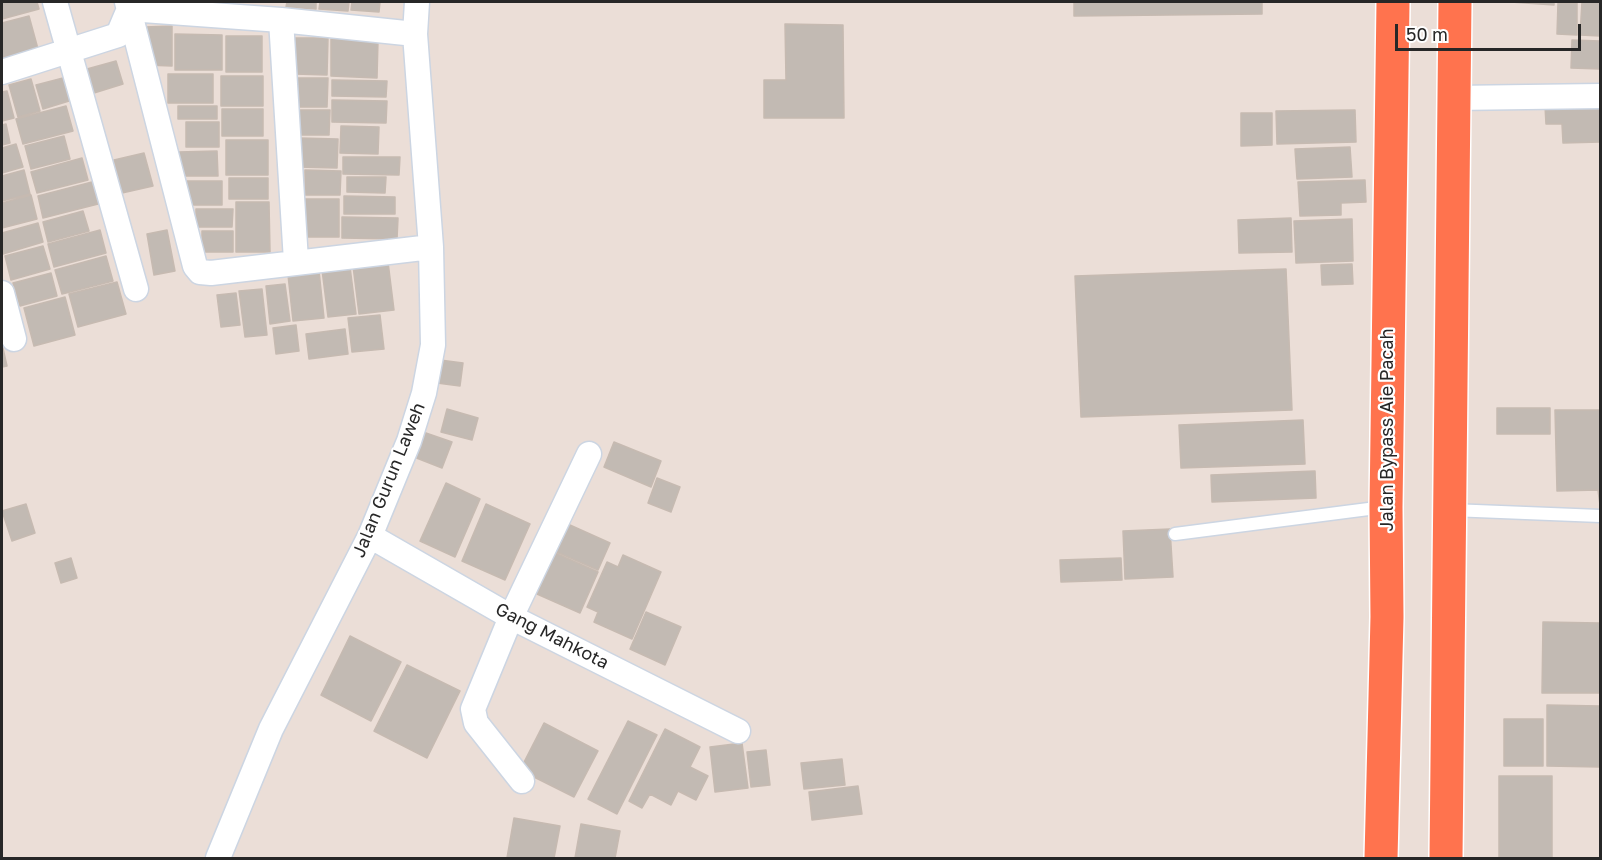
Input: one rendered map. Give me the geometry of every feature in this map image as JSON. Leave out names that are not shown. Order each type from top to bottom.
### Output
[{"type":"highway","name":"Jalan Bypass Aie Pacah","points":[[1381,858],[1387,617],[1386,507],[1393,2]]},
{"type":"highway","points":[[1446,858],[1455,2]]},
{"type":"street","points":[[55,2],[136,289]]},
{"type":"street","name":"Jalan Gurun Laweh","points":[[218,858],[271,729],[370,536],[409,441],[424,393],[433,345],[431,247],[415,34],[417,2]]},
{"type":"street","points":[[2,72],[118,35],[128,5]]},
{"type":"street","points":[[128,5],[415,34]]},
{"type":"street","points":[[128,5],[195,266],[200,272],[211,273],[296,261],[431,247]]},
{"type":"street","points":[[280,20],[296,261]]},
{"type":"street","points":[[1454,98],[1600,96]]},
{"type":"street","points":[[2,293],[14,339]]},
{"type":"street","points":[[522,782],[473,716],[475,700],[511,617],[589,454]]},
{"type":"street","name":"Gang Mahkota","points":[[370,536],[511,617],[738,730]]},
{"type":"lane","points":[[1175,534],[1386,507]]},
{"type":"lane","points":[[1450,510],[1600,516]]},
{"type":"building","points":[[2,2],[37,2],[39,9],[2,19]]},
{"type":"building","points":[[287,2],[316,2],[316,9],[286,7]]},
{"type":"building","points":[[320,2],[349,2],[348,11],[319,9]]},
{"type":"building","points":[[352,2],[380,2],[379,12],[351,10]]},
{"type":"building","points":[[1074,2],[1262,2],[1262,14],[1074,16]]},
{"type":"building","points":[[1511,2],[1554,2],[1554,5]]},
{"type":"building","points":[[1582,2],[1600,2],[1600,36],[1580,35]]},
{"type":"building","points":[[1558,3],[1577,3],[1577,35],[1557,34]]},
{"type":"building","points":[[29,16],[38,49],[2,58],[2,23]]},
{"type":"building","points":[[785,24],[843,25],[844,118],[764,118],[764,80],[786,80]]},
{"type":"building","points":[[172,26],[172,66],[146,65],[145,27]]},
{"type":"building","points":[[175,34],[222,35],[222,70],[175,70]]},
{"type":"building","points":[[226,36],[262,36],[262,72],[226,72]]},
{"type":"building","points":[[295,38],[328,38],[327,75],[295,74]]},
{"type":"building","points":[[331,39],[378,40],[377,78],[331,76]]},
{"type":"building","points":[[1572,40],[1600,41],[1600,69],[1571,68]]},
{"type":"building","points":[[116,61],[123,84],[94,93],[87,69]]},
{"type":"building","points":[[168,74],[213,74],[213,103],[168,103]]},
{"type":"building","points":[[221,76],[263,76],[263,106],[221,106]]},
{"type":"building","points":[[63,78],[69,101],[43,109],[36,85]]},
{"type":"building","points":[[294,78],[328,78],[327,107],[294,107]]},
{"type":"building","points":[[31,79],[40,111],[18,117],[9,85]]},
{"type":"building","points":[[332,80],[387,81],[386,97],[332,96]]},
{"type":"building","points":[[7,91],[14,118],[2,121],[2,92]]},
{"type":"building","points":[[332,100],[387,101],[386,123],[332,122]]},
{"type":"building","points":[[1600,104],[1600,142],[1563,143],[1562,124],[1546,124],[1545,106]]},
{"type":"building","points":[[66,106],[73,131],[23,144],[16,119]]},
{"type":"building","points":[[178,106],[217,106],[217,119],[178,119]]},
{"type":"building","points":[[222,109],[263,109],[263,136],[222,136]]},
{"type":"building","points":[[297,110],[330,110],[329,135],[297,135]]},
{"type":"building","points":[[1355,110],[1356,142],[1277,144],[1276,111]]},
{"type":"building","points":[[1241,113],[1272,113],[1272,145],[1241,146]]},
{"type":"building","points":[[186,122],[219,122],[219,147],[186,147]]},
{"type":"building","points":[[6,124],[10,143],[2,145],[2,125]]},
{"type":"building","points":[[341,126],[379,127],[378,154],[340,153]]},
{"type":"building","points":[[64,136],[70,159],[31,169],[25,146]]},
{"type":"building","points":[[299,138],[338,139],[337,168],[298,167]]},
{"type":"building","points":[[226,140],[268,140],[268,175],[226,175]]},
{"type":"building","points":[[16,144],[23,167],[2,173],[2,148]]},
{"type":"building","points":[[1350,147],[1352,177],[1297,179],[1295,149]]},
{"type":"building","points":[[217,151],[218,176],[178,176],[178,152]]},
{"type":"building","points":[[144,153],[153,186],[122,193],[114,160]]},
{"type":"building","points":[[343,157],[400,157],[399,175],[343,174]]},
{"type":"building","points":[[82,158],[88,180],[37,193],[31,172]]},
{"type":"building","points":[[24,170],[30,194],[2,201],[2,176]]},
{"type":"building","points":[[305,170],[341,171],[340,195],[305,195]]},
{"type":"building","points":[[347,177],[386,177],[385,193],[347,192]]},
{"type":"building","points":[[229,178],[268,178],[268,199],[229,199]]},
{"type":"building","points":[[1365,180],[1366,202],[1341,203],[1341,215],[1300,216],[1298,182]]},
{"type":"building","points":[[187,181],[222,181],[222,205],[187,205]]},
{"type":"building","points":[[92,182],[98,204],[43,218],[38,196]]},
{"type":"building","points":[[31,195],[37,219],[2,228],[2,203]]},
{"type":"building","points":[[344,196],[395,197],[395,214],[344,214]]},
{"type":"building","points":[[304,199],[339,199],[339,237],[303,237]]},
{"type":"building","points":[[236,202],[269,202],[270,252],[236,252]]},
{"type":"building","points":[[196,209],[233,209],[232,227],[196,227]]},
{"type":"building","points":[[83,211],[89,231],[48,242],[43,222]]},
{"type":"building","points":[[342,217],[398,218],[397,239],[342,238]]},
{"type":"building","points":[[1291,218],[1292,252],[1239,253],[1238,220]]},
{"type":"building","points":[[1352,219],[1353,261],[1296,263],[1294,221]]},
{"type":"building","points":[[38,223],[43,242],[3,254],[2,233]]},
{"type":"building","points":[[100,230],[106,253],[54,267],[48,244]]},
{"type":"building","points":[[167,230],[175,271],[154,275],[147,234]]},
{"type":"building","points":[[202,231],[233,231],[233,252],[202,252]]},
{"type":"building","points":[[43,246],[50,269],[11,280],[5,256]]},
{"type":"building","points":[[106,256],[113,281],[62,294],[55,270]]},
{"type":"building","points":[[388,262],[394,310],[359,314],[353,266]]},
{"type":"building","points":[[1352,264],[1353,284],[1322,285],[1321,265]]},
{"type":"building","points":[[350,267],[356,314],[328,317],[322,270]]},
{"type":"building","points":[[1286,269],[1292,410],[1081,417],[1075,276]]},
{"type":"building","points":[[319,271],[324,318],[293,321],[288,275]]},
{"type":"building","points":[[51,273],[57,296],[20,306],[13,283]]},
{"type":"building","points":[[117,282],[126,314],[78,327],[69,294]]},
{"type":"building","points":[[285,284],[290,321],[270,324],[266,286]]},
{"type":"building","points":[[262,289],[267,335],[245,337],[239,291]]},
{"type":"building","points":[[236,293],[240,325],[221,327],[217,295]]},
{"type":"building","points":[[65,297],[75,335],[34,346],[24,308]]},
{"type":"building","points":[[380,315],[384,349],[352,352],[348,318]]},
{"type":"building","points":[[296,325],[299,351],[276,354],[273,328]]},
{"type":"building","points":[[345,329],[348,354],[309,359],[306,334]]},
{"type":"building","points":[[2,344],[7,366],[2,367]]},
{"type":"building","points":[[440,360],[463,363],[460,386],[437,383]]},
{"type":"building","points":[[1497,408],[1550,408],[1550,434],[1497,434]]},
{"type":"building","points":[[447,409],[478,418],[472,440],[441,432]]},
{"type":"building","points":[[1555,410],[1600,410],[1600,505],[1598,490],[1557,491]]},
{"type":"building","points":[[1303,420],[1305,464],[1181,468],[1179,425]]},
{"type":"building","points":[[423,432],[452,442],[442,468],[414,457]]},
{"type":"building","points":[[614,442],[661,461],[651,487],[604,467]]},
{"type":"building","points":[[1315,471],[1316,498],[1212,502],[1211,475]]},
{"type":"building","points":[[657,478],[680,487],[671,512],[648,503]]},
{"type":"building","points":[[446,483],[480,499],[455,557],[420,541]]},
{"type":"building","points":[[26,504],[35,533],[12,541],[2,511]]},
{"type":"building","points":[[486,504],[530,524],[505,580],[462,561]]},
{"type":"building","points":[[561,521],[610,543],[598,570],[550,549]]},
{"type":"building","points":[[1170,529],[1173,577],[1125,579],[1123,531]]},
{"type":"building","points":[[555,553],[598,572],[580,613],[537,594]]},
{"type":"building","points":[[623,555],[661,572],[632,639],[594,622],[598,612],[587,607],[607,562],[618,567]]},
{"type":"building","points":[[71,558],[77,578],[61,583],[55,563]]},
{"type":"building","points":[[1121,558],[1122,580],[1061,582],[1060,560]]},
{"type":"building","points":[[646,612],[681,627],[665,665],[630,649]]},
{"type":"building","points":[[1543,622],[1600,623],[1600,693],[1542,693]]},
{"type":"building","points":[[350,636],[401,662],[371,721],[321,695]]},
{"type":"building","points":[[407,665],[460,691],[427,758],[374,731]]},
{"type":"building","points":[[1547,705],[1600,706],[1600,767],[1547,766]]},
{"type":"building","points":[[1504,719],[1543,719],[1543,766],[1504,766]]},
{"type":"building","points":[[628,721],[657,735],[617,814],[588,799]]},
{"type":"building","points":[[544,723],[598,751],[574,797],[520,770]]},
{"type":"building","points":[[665,729],[700,747],[690,767],[708,776],[696,800],[678,791],[671,805],[650,794],[642,808],[629,801]]},
{"type":"building","points":[[742,743],[748,788],[715,792],[710,747]]},
{"type":"building","points":[[766,750],[770,785],[751,787],[747,752]]},
{"type":"building","points":[[842,759],[845,785],[804,789],[801,763]]},
{"type":"building","points":[[1499,776],[1552,776],[1552,858],[1499,858]]},
{"type":"building","points":[[858,786],[862,814],[812,820],[809,792]]},
{"type":"building","points":[[514,818],[560,826],[554,858],[507,858]]},
{"type":"building","points":[[581,824],[620,831],[615,858],[575,858]]}]
